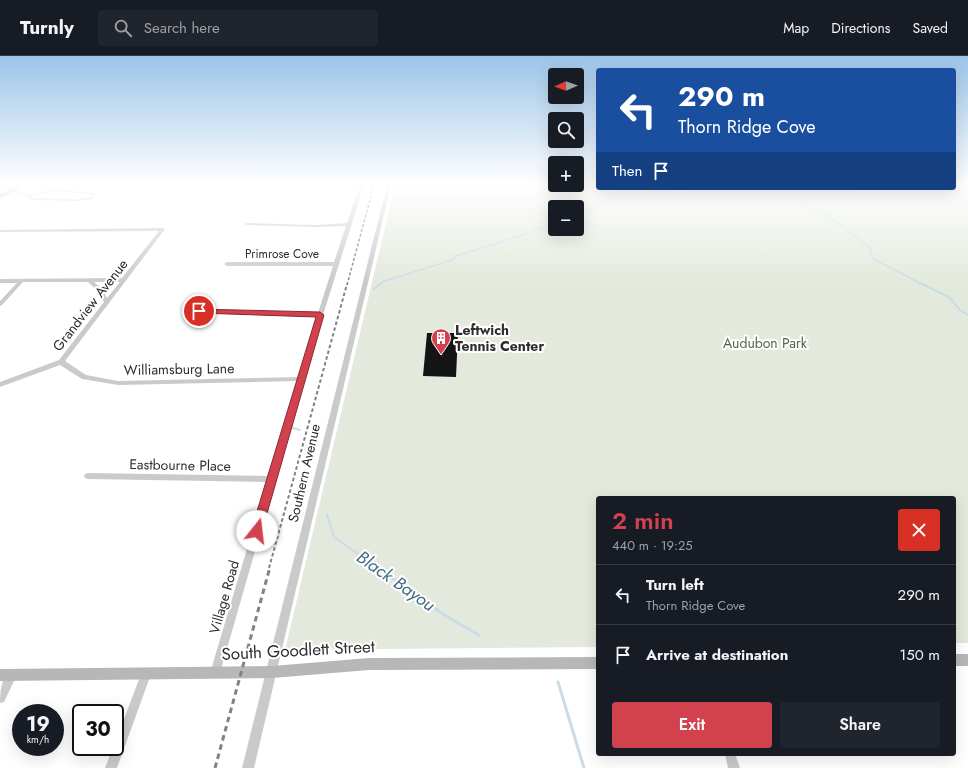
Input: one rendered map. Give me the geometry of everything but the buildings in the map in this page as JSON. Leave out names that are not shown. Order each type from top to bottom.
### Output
[{"type":"main road","points":[[956,660],[968,660]]},
{"type":"main road","name":"South Goodlett Street","points":[[6,675],[272,672],[369,664],[596,663]]},
{"type":"street","name":"Village Road","points":[[215,673],[320,315],[338,264],[351,218]]},
{"type":"street","name":"Southern Avenue","points":[[248,768],[381,218]]},
{"type":"street","points":[[247,224],[315,226],[349,224]]},
{"type":"street","name":"Grandview Avenue","points":[[0,231],[163,230],[61,362],[0,385]]},
{"type":"street","name":"Primrose Cove","points":[[227,264],[338,264]]},
{"type":"street","points":[[0,304],[22,280]]},
{"type":"street","points":[[89,280],[100,290],[107,302]]},
{"type":"street","points":[[0,281],[124,280]]},
{"type":"street","points":[[199,311],[320,315]]},
{"type":"street","name":"Williamsburg Lane","points":[[61,362],[84,378],[118,383],[302,379]]},
{"type":"street","name":"Eastbourne Place","points":[[88,476],[272,479]]},
{"type":"street","points":[[111,768],[146,674]]},
{"type":"street","points":[[0,698],[6,675]]},
{"type":"street","points":[[731,756],[734,768]]},
{"type":"green space","name":"Audubon Park","points":[[387,218],[548,218],[548,236],[584,236],[584,218],[968,218],[968,643],[956,643],[956,496],[596,496],[596,647],[285,650]]},
{"type":"waterway","points":[[830,218],[840,224],[870,248],[873,259],[923,284]]},
{"type":"waterway","points":[[380,284],[382,282],[452,260],[456,256],[548,226]]},
{"type":"waterway","points":[[374,289],[380,284]]},
{"type":"waterway","points":[[923,284],[949,297],[960,310],[968,315]]},
{"type":"waterway","name":"Black Bayou","points":[[293,428],[300,430]]},
{"type":"waterway","name":"Black Bayou","points":[[313,432],[319,435]]},
{"type":"waterway","name":"Black Bayou","points":[[327,515],[334,537],[378,568]]},
{"type":"waterway","name":"Black Bayou","points":[[377,567],[446,616],[479,635]]},
{"type":"waterway","name":"Black Bayou","points":[[558,682],[584,768]]},
{"type":"railway","points":[[347,285],[365,218]]},
{"type":"railway","points":[[269,568],[347,284]]},
{"type":"railway","points":[[215,768],[270,567]]},
{"type":"place","name":"Leftwich Tennis Center","points":[[441,355]]},
{"type":"route","points":[[199,311],[320,315],[257,531]]}]
